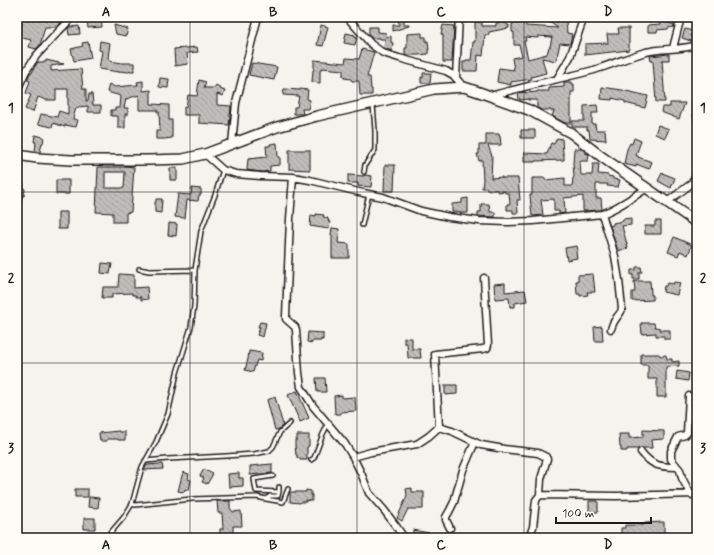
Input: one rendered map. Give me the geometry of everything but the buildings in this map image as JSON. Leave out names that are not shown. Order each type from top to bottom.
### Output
[{"type":"street","points":[[17,90],[26,71],[36,56],[58,31],[73,17]]},
{"type":"street","points":[[232,144],[236,103],[258,17]]},
{"type":"street","points":[[347,17],[356,29],[371,44],[383,53],[446,71],[453,75],[464,87]]},
{"type":"street","points":[[353,24],[354,17]]},
{"type":"street","points":[[456,78],[459,17]]},
{"type":"street","points":[[557,79],[570,57],[584,17]]},
{"type":"street","points":[[673,48],[681,17]]},
{"type":"street","points":[[491,96],[509,90],[596,69],[646,52],[692,47],[697,45]]},
{"type":"street","points":[[17,155],[71,160],[183,159],[206,154],[277,127],[317,116],[434,89],[464,87],[529,110],[571,133],[602,157],[697,223]]},
{"type":"street","points":[[206,154],[223,170],[236,174],[293,177],[310,180],[388,198],[421,211],[479,221],[533,221],[602,214],[620,206],[647,188]]},
{"type":"street","points":[[667,202],[690,184],[697,175]]},
{"type":"street","points":[[293,177],[286,288],[286,319],[295,327],[296,330],[301,387],[313,406],[345,444],[361,473],[369,493],[384,510],[404,538]]},
{"type":"street","points":[[602,214],[615,256],[622,309],[621,314],[616,317],[611,329]]},
{"type":"street","points":[[439,427],[435,354],[487,348],[484,278]]},
{"type":"street","points":[[689,396],[687,433],[678,437],[671,451],[671,459],[680,470],[682,478],[694,494]]},
{"type":"street","points":[[353,457],[371,452],[417,444],[439,427]]},
{"type":"street","points":[[439,427],[452,430],[481,445],[538,453],[546,457],[547,459],[541,479],[540,495],[536,500],[533,527],[529,538]]},
{"type":"street","points":[[450,528],[446,517],[454,502],[463,470],[475,442]]},
{"type":"street","points":[[641,452],[647,460],[658,465],[677,467]]},
{"type":"street","points":[[540,495],[616,496],[694,494]]},
{"type":"lane","points":[[364,172],[365,165],[375,150],[373,103]]},
{"type":"lane","points":[[106,538],[124,517],[132,504],[142,467],[156,442],[168,414],[194,306],[195,270],[201,231],[223,170]]},
{"type":"lane","points":[[362,225],[369,194]]},
{"type":"lane","points":[[139,269],[149,271],[195,270]]},
{"type":"lane","points":[[145,461],[233,456],[269,451],[273,447],[280,432],[290,423]]},
{"type":"lane","points":[[311,460],[314,458],[328,424]]},
{"type":"lane","points":[[273,476],[254,479],[256,491],[279,492]]},
{"type":"lane","points":[[266,499],[270,496],[278,496],[279,487]]},
{"type":"lane","points":[[132,504],[135,505],[192,499],[257,497],[283,502],[288,489]]}]
